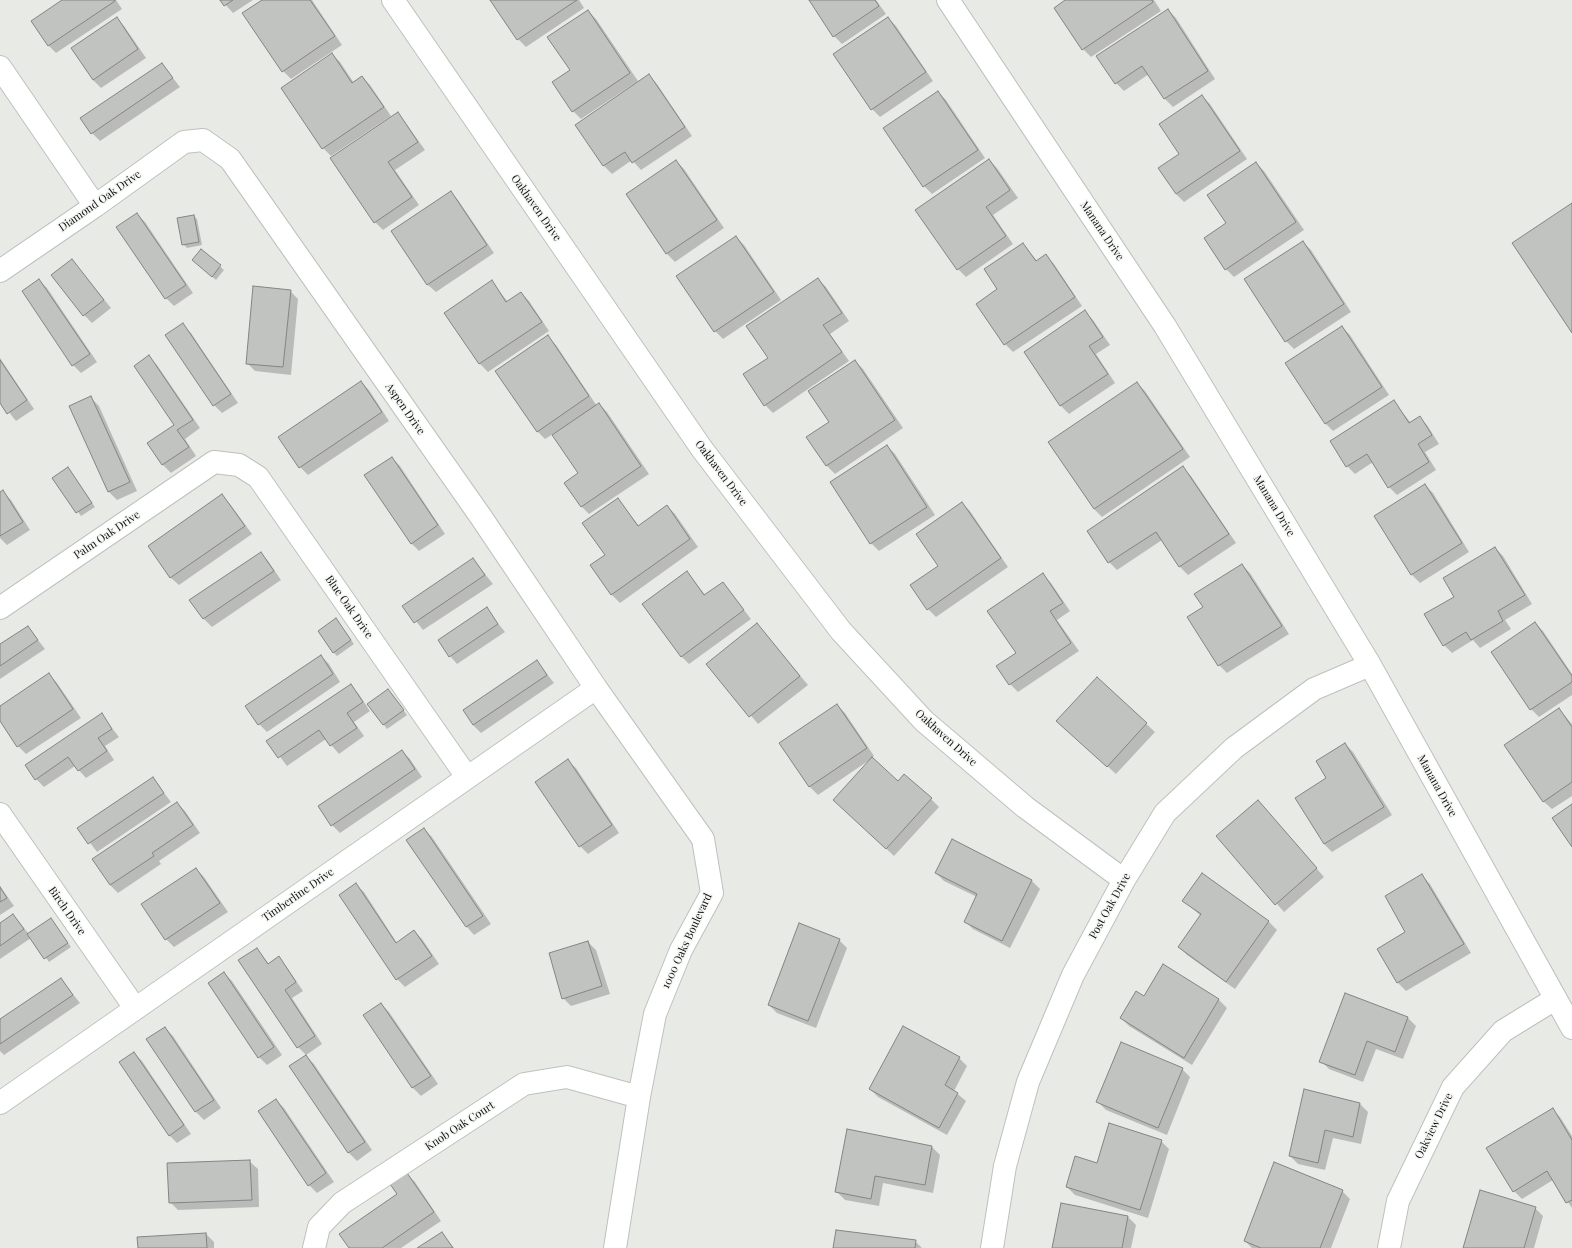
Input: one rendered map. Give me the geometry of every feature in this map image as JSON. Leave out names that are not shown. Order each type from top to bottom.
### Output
[{"type":"street","name":"Oakhaven Drive","points":[[393,0],[702,449],[841,631],[924,721],[1025,807],[1124,880]]},
{"type":"street","name":"Manana Drive","points":[[948,0],[1165,326],[1370,665],[1572,1028]]},
{"type":"street","points":[[0,67],[95,206]]},
{"type":"street","name":"Diamond Oak Drive","points":[[0,271],[95,206],[184,142],[203,140]]},
{"type":"street","name":"Aspen Drive","points":[[203,140],[230,159],[481,517],[596,688]]},
{"type":"street","name":"Palm Oak Drive","points":[[0,608],[214,462]]},
{"type":"street","name":"Blue Oak Drive","points":[[214,462],[239,464],[258,477],[467,777]]},
{"type":"street","name":"Post Oak Drive","points":[[992,1248],[1004,1166],[1028,1082],[1073,975],[1124,880],[1164,813],[1234,748],[1314,689],[1370,665]]},
{"type":"street","name":"Timberline Drive","points":[[0,1103],[596,688]]},
{"type":"street","name":"1000 Oaks Boulevard","points":[[596,688],[703,839],[712,893],[681,950],[655,1014],[639,1097],[615,1248]]},
{"type":"street","name":"Birch Drive","points":[[0,814],[135,1008]]},
{"type":"street","name":"Oakview Drive","points":[[1389,1248],[1398,1200],[1453,1087],[1503,1031],[1555,999]]},
{"type":"street","name":"Knob Oak Court","points":[[314,1248],[318,1227],[342,1203],[524,1084],[567,1077],[639,1097]]},
{"type":"building","points":[[62,0],[115,1],[48,46],[31,21]]},
{"type":"building","points":[[220,0],[233,0],[224,6]]},
{"type":"building","points":[[262,0],[310,0],[335,36],[282,72],[242,13]]},
{"type":"building","points":[[490,0],[577,0],[517,40]]},
{"type":"building","points":[[809,0],[875,0],[879,6],[833,37]]},
{"type":"building","points":[[1065,0],[1152,0],[1153,2],[1082,50],[1054,8]]},
{"type":"building","points":[[1168,9],[1208,71],[1164,99],[1142,66],[1115,84],[1096,56]]},
{"type":"building","points":[[588,10],[630,73],[572,112],[552,82],[570,70],[547,37]]},
{"type":"building","points":[[117,17],[138,49],[93,80],[71,48]]},
{"type":"building","points":[[888,17],[926,72],[871,110],[833,54]]},
{"type":"building","points":[[332,53],[352,83],[362,76],[384,107],[322,149],[281,88]]},
{"type":"building","points":[[162,63],[173,78],[91,134],[80,118]]},
{"type":"building","points":[[649,74],[685,127],[632,163],[625,152],[603,166],[575,125]]},
{"type":"building","points":[[938,91],[978,150],[923,187],[883,128]]},
{"type":"building","points":[[1202,95],[1240,151],[1176,194],[1158,168],[1179,154],[1159,124]]},
{"type":"building","points":[[398,112],[418,142],[388,162],[412,197],[374,223],[330,158]]},
{"type":"building","points":[[989,159],[1010,190],[986,207],[1006,236],[957,270],[915,210]]},
{"type":"building","points":[[676,160],[717,220],[666,254],[626,194]]},
{"type":"building","points":[[1256,162],[1296,222],[1225,270],[1204,238],[1226,223],[1207,195]]},
{"type":"building","points":[[451,191],[487,245],[427,285],[391,231]]},
{"type":"building","points":[[1572,203],[1572,333],[1512,243]]},
{"type":"building","points":[[137,213],[186,285],[165,299],[116,227]]},
{"type":"building","points":[[194,215],[199,242],[182,245],[177,218]]},
{"type":"building","points":[[736,236],[774,292],[714,332],[676,276]]},
{"type":"building","points":[[1303,241],[1344,304],[1285,342],[1244,279]]},
{"type":"building","points":[[1023,243],[1036,261],[1046,254],[1075,297],[1004,345],[976,304],[997,289],[984,269]]},
{"type":"building","points":[[201,249],[221,265],[212,277],[192,260]]},
{"type":"building","points":[[72,259],[104,300],[83,316],[51,275]]},
{"type":"building","points":[[818,278],[842,313],[823,325],[842,352],[764,406],[743,374],[768,358],[746,326]]},
{"type":"building","points":[[39,279],[90,354],[72,366],[22,291]]},
{"type":"building","points":[[492,280],[506,302],[521,292],[542,322],[479,364],[444,313]]},
{"type":"building","points":[[253,286],[291,290],[283,367],[246,364]]},
{"type":"building","points":[[1085,310],[1103,337],[1089,346],[1108,374],[1060,406],[1024,352]]},
{"type":"building","points":[[183,323],[231,394],[213,406],[165,335]]},
{"type":"building","points":[[1342,326],[1382,387],[1325,424],[1285,363]]},
{"type":"building","points":[[548,335],[589,396],[537,432],[495,371]]},
{"type":"building","points":[[149,355],[193,420],[177,430],[189,447],[162,465],[147,443],[174,425],[134,366]]},
{"type":"building","points":[[0,360],[27,400],[7,414],[0,403]]},
{"type":"building","points":[[855,360],[895,420],[826,466],[806,437],[829,422],[808,391]]},
{"type":"building","points":[[361,381],[382,412],[299,468],[278,437]]},
{"type":"building","points":[[1137,382],[1183,449],[1094,509],[1048,442]]},
{"type":"building","points":[[91,396],[130,482],[108,492],[69,406]]},
{"type":"building","points":[[1394,400],[1409,423],[1420,416],[1432,435],[1418,444],[1429,462],[1388,488],[1367,454],[1346,467],[1330,441]]},
{"type":"building","points":[[599,403],[641,466],[581,507],[564,483],[578,473],[552,435]]},
{"type":"building","points":[[887,445],[927,507],[870,544],[830,482]]},
{"type":"building","points":[[392,457],[438,525],[411,544],[364,475]]},
{"type":"building","points":[[1183,466],[1229,534],[1179,567],[1156,532],[1108,563],[1087,531]]},
{"type":"building","points":[[68,467],[92,503],[76,513],[52,478]]},
{"type":"building","points":[[1425,484],[1462,543],[1411,575],[1374,516]]},
{"type":"building","points":[[3,490],[23,522],[0,536],[0,492]]},
{"type":"building","points":[[222,494],[245,526],[170,578],[148,546]]},
{"type":"building","points":[[618,498],[638,526],[667,505],[690,539],[611,595],[590,565],[605,555],[582,523]]},
{"type":"building","points":[[962,502],[1001,558],[927,610],[910,585],[938,566],[916,534]]},
{"type":"building","points":[[1495,547],[1525,595],[1498,611],[1503,621],[1471,640],[1466,632],[1443,646],[1424,614],[1454,597],[1443,578]]},
{"type":"building","points":[[261,552],[274,571],[203,619],[189,600]]},
{"type":"building","points":[[473,558],[485,575],[414,623],[402,606]]},
{"type":"building","points":[[1242,564],[1282,626],[1218,666],[1187,617],[1203,607],[1194,594]]},
{"type":"building","points":[[687,571],[704,595],[723,582],[744,610],[681,657],[642,604]]},
{"type":"building","points":[[1043,573],[1063,603],[1050,611],[1071,643],[1009,685],[996,666],[1016,653],[987,611]]},
{"type":"building","points":[[487,607],[498,624],[449,657],[438,640]]},
{"type":"building","points":[[336,618],[351,640],[333,653],[318,631]]},
{"type":"building","points":[[1535,622],[1572,676],[1572,682],[1530,710],[1491,652]]},
{"type":"building","points":[[757,623],[800,676],[749,717],[706,664]]},
{"type":"building","points":[[28,626],[38,640],[0,666],[0,644]]},
{"type":"building","points":[[321,655],[333,674],[258,725],[245,706]]},
{"type":"building","points":[[537,660],[547,675],[473,725],[463,710]]},
{"type":"building","points":[[49,673],[73,709],[17,747],[0,721],[0,706]]},
{"type":"building","points":[[1097,677],[1147,723],[1107,767],[1056,721]]},
{"type":"building","points":[[351,684],[363,702],[347,713],[357,728],[330,746],[319,730],[278,758],[266,741]]},
{"type":"building","points":[[388,689],[404,710],[383,725],[367,704]]},
{"type":"building","points":[[837,704],[867,748],[809,787],[779,743]]},
{"type":"building","points":[[1559,708],[1572,727],[1572,782],[1543,802],[1504,745]]},
{"type":"building","points":[[102,713],[112,729],[98,738],[107,751],[78,771],[68,757],[35,780],[25,765]]},
{"type":"building","points":[[1345,743],[1384,807],[1324,844],[1295,798],[1326,778],[1316,761]]},
{"type":"building","points":[[402,750],[415,769],[331,826],[318,806]]},
{"type":"building","points":[[872,757],[898,781],[904,774],[932,798],[886,849],[833,800]]},
{"type":"building","points":[[568,759],[612,825],[579,847],[535,782]]},
{"type":"building","points":[[153,777],[164,793],[88,844],[77,828]]},
{"type":"building","points":[[1258,800],[1317,868],[1275,905],[1216,836]]},
{"type":"building","points":[[177,802],[193,825],[152,853],[154,856],[110,885],[92,859]]},
{"type":"building","points":[[1572,804],[1572,847],[1552,818]]},
{"type":"building","points":[[424,828],[483,916],[466,927],[406,840]]},
{"type":"building","points":[[952,839],[1032,880],[1002,941],[964,922],[977,894],[935,873]]},
{"type":"building","points":[[196,868],[220,903],[165,940],[141,904]]},
{"type":"building","points":[[1202,873],[1269,921],[1226,982],[1178,947],[1201,914],[1182,901]]},
{"type":"building","points":[[1422,874],[1464,944],[1397,983],[1377,949],[1405,932],[1385,896]]},
{"type":"building","points":[[356,883],[396,943],[414,930],[432,956],[396,980],[339,895]]},
{"type":"building","points":[[0,887],[7,898],[0,902]]},
{"type":"building","points":[[13,914],[24,929],[0,946],[0,923]]},
{"type":"building","points":[[51,918],[68,943],[44,959],[27,934]]},
{"type":"building","points":[[799,923],[840,939],[808,1021],[768,1005]]},
{"type":"building","points":[[588,941],[602,986],[562,999],[549,953]]},
{"type":"building","points":[[257,948],[268,964],[279,956],[296,982],[285,990],[315,1036],[297,1048],[238,960]]},
{"type":"building","points":[[1163,964],[1219,999],[1184,1058],[1120,1018],[1136,991],[1144,996]]},
{"type":"building","points":[[224,972],[274,1047],[258,1058],[208,983]]},
{"type":"building","points":[[61,978],[73,995],[0,1044],[0,1019]]},
{"type":"building","points":[[1345,993],[1408,1017],[1395,1052],[1367,1041],[1355,1075],[1319,1062]]},
{"type":"building","points":[[381,1003],[431,1076],[412,1088],[363,1015]]},
{"type":"building","points":[[903,1026],[960,1057],[945,1085],[958,1093],[939,1128],[869,1089]]},
{"type":"building","points":[[165,1027],[214,1100],[195,1112],[146,1039]]},
{"type":"building","points":[[1121,1042],[1183,1068],[1158,1128],[1096,1102]]},
{"type":"building","points":[[134,1052],[184,1125],[169,1136],[119,1062]]},
{"type":"building","points":[[306,1055],[365,1142],[348,1153],[289,1066]]},
{"type":"building","points":[[1304,1089],[1360,1103],[1353,1137],[1325,1130],[1318,1163],[1289,1156]]},
{"type":"building","points":[[276,1099],[326,1173],[308,1186],[258,1111]]},
{"type":"building","points":[[1553,1108],[1572,1140],[1572,1200],[1566,1203],[1547,1171],[1513,1192],[1486,1148]]},
{"type":"building","points":[[1109,1123],[1162,1140],[1140,1210],[1066,1187],[1075,1156],[1097,1163]]},
{"type":"building","points":[[847,1129],[932,1146],[925,1185],[875,1176],[871,1199],[835,1192]]},
{"type":"building","points":[[250,1160],[252,1200],[169,1203],[167,1163]]},
{"type":"building","points":[[1274,1162],[1343,1190],[1320,1248],[1261,1248],[1244,1241]]},
{"type":"building","points":[[407,1173],[434,1212],[382,1248],[349,1248],[339,1234],[397,1194],[390,1184]]},
{"type":"building","points":[[1480,1190],[1536,1207],[1524,1248],[1463,1248]]},
{"type":"building","points":[[1061,1203],[1128,1216],[1122,1248],[1052,1248]]},
{"type":"building","points":[[836,1230],[916,1240],[915,1248],[833,1248]]},
{"type":"building","points":[[442,1232],[453,1248],[417,1248]]},
{"type":"building","points":[[206,1233],[207,1248],[138,1248],[137,1237]]}]
